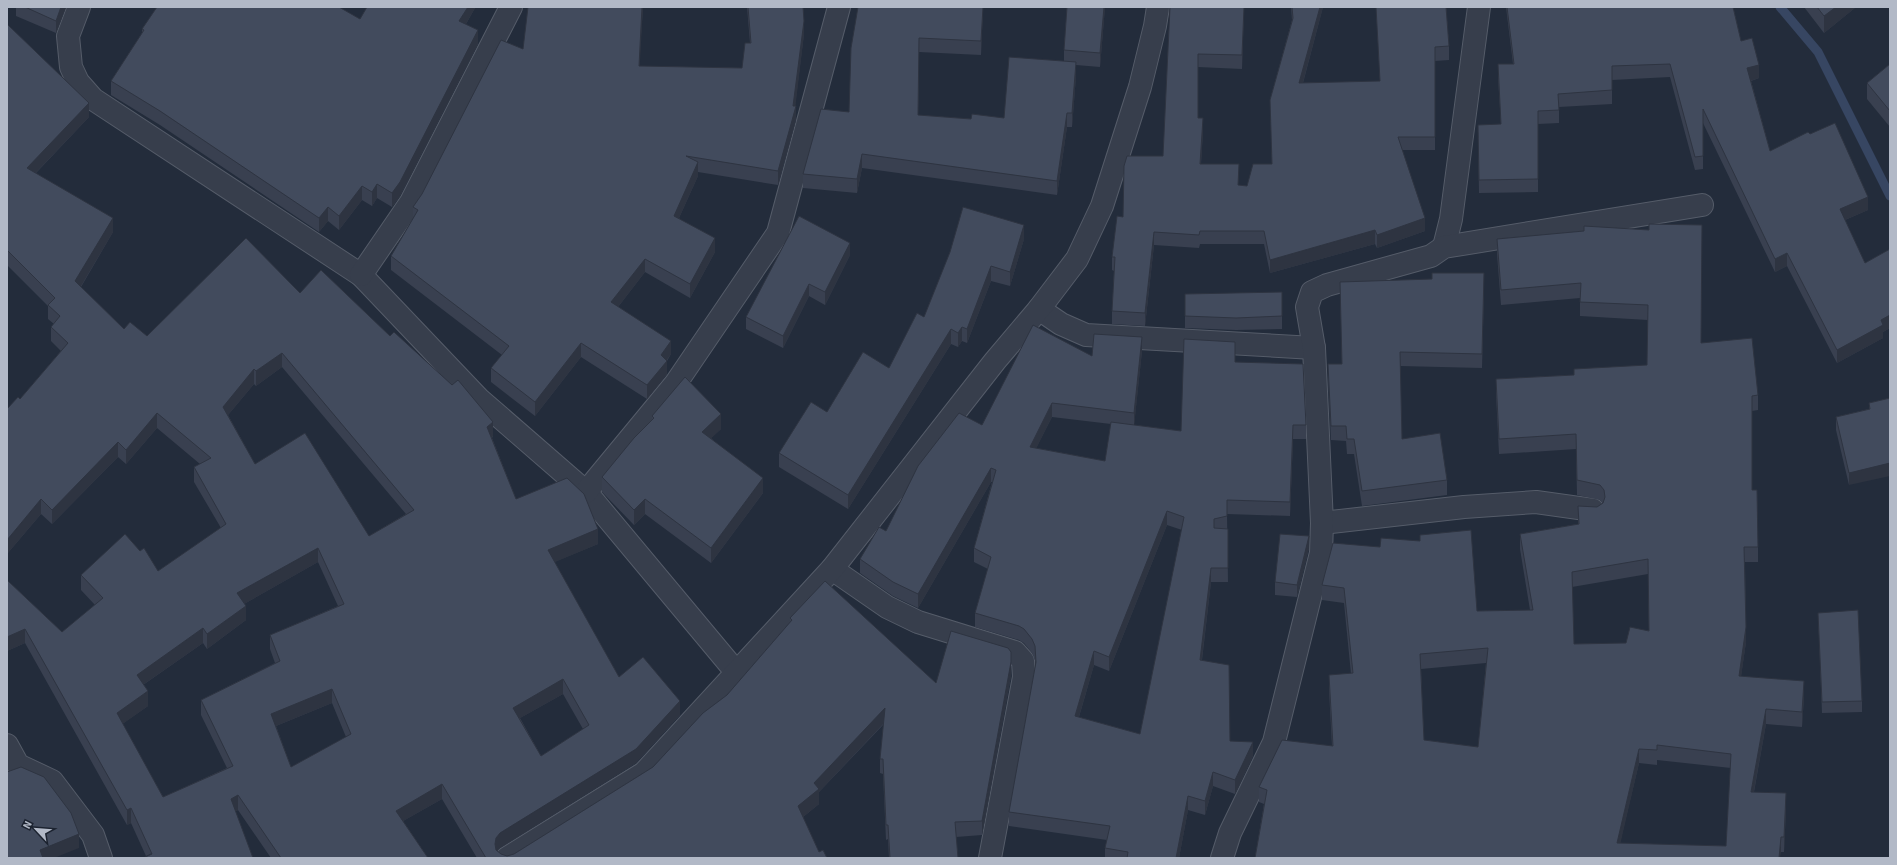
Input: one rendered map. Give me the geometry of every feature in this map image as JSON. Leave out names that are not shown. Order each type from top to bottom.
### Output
[{"type":"street","points":[[79,7],[68,36],[71,67],[78,82],[93,99],[361,275],[478,399],[586,492],[737,673]]},
{"type":"street","points":[[361,275],[410,202],[511,7]]},
{"type":"street","points":[[586,492],[676,383],[778,233],[838,7]]},
{"type":"street","points":[[507,858],[644,773],[832,569],[995,361],[1039,309],[1077,259],[1102,206],[1140,87],[1156,26],[1158,7]]},
{"type":"street","points":[[1444,246],[1451,219],[1479,7]]},
{"type":"street","points":[[1222,858],[1230,833],[1274,742],[1321,552],[1322,523],[1314,348],[1307,307],[1312,292],[1327,285],[1431,256],[1444,246],[1702,205]]},
{"type":"street","points":[[1039,309],[1061,324],[1086,335],[1314,348]]},
{"type":"street","points":[[1322,523],[1464,507],[1536,502],[1593,510]]},
{"type":"street","points":[[832,569],[887,607],[918,622],[1015,652],[1023,661],[1024,677],[990,858]]},
{"type":"street","points":[[7,745],[18,765],[52,781],[93,835],[101,858]]},
{"type":"building","points":[[25,7],[61,7],[56,21]]},
{"type":"building","points":[[157,7],[339,7],[360,19],[367,7],[468,7],[459,21],[478,30],[400,182],[392,193],[377,184],[372,192],[362,186],[339,216],[328,207],[319,218],[160,111],[111,81]]},
{"type":"building","points":[[528,7],[642,7],[639,66],[742,68],[745,43],[751,43],[748,7],[803,7],[804,21],[793,106],[796,106],[778,171],[686,156],[698,162],[674,216],[715,238],[690,284],[645,259],[611,302],[671,341],[661,355],[667,361],[647,385],[581,343],[535,402],[491,368],[509,346],[391,256],[418,210],[413,207],[422,194],[501,40],[523,49]]},
{"type":"building","points":[[858,7],[983,7],[981,41],[919,38],[918,115],[971,119],[972,114],[1004,118],[1009,57],[1076,62],[1072,113],[1067,113],[1057,181],[862,154],[857,179],[803,174],[821,109],[849,112],[851,48]]},
{"type":"building","points":[[1067,7],[1104,7],[1100,53],[1064,50]]},
{"type":"building","points":[[1170,7],[1244,7],[1242,55],[1198,54],[1198,118],[1203,118],[1200,164],[1239,164],[1238,185],[1247,186],[1253,164],[1272,164],[1270,100],[1293,18],[1292,7],[1320,7],[1299,83],[1380,81],[1376,7],[1446,7],[1449,46],[1435,47],[1435,137],[1398,137],[1425,218],[1377,235],[1375,230],[1270,260],[1264,231],[1200,231],[1199,235],[1154,232],[1145,313],[1112,311],[1115,257],[1112,257],[1117,216],[1123,217],[1124,166],[1127,156],[1163,156]]},
{"type":"building","points":[[1507,7],[1733,7],[1741,41],[1752,38],[1759,65],[1747,68],[1770,151],[1808,132],[1810,134],[1835,123],[1868,197],[1840,209],[1865,263],[1890,249],[1890,315],[1881,320],[1883,325],[1837,350],[1787,253],[1775,259],[1703,109],[1703,156],[1695,157],[1670,64],[1612,66],[1612,90],[1558,94],[1559,110],[1538,111],[1538,179],[1479,180],[1478,125],[1501,124],[1498,64],[1514,64]]},
{"type":"building","points":[[1817,7],[1836,7],[1824,16]]},
{"type":"building","points":[[7,24],[89,103],[27,168],[113,218],[75,281],[124,329],[130,322],[147,336],[246,238],[300,293],[321,270],[390,336],[394,332],[452,385],[458,380],[493,422],[487,427],[516,499],[567,478],[584,494],[598,529],[548,550],[619,677],[643,657],[680,701],[636,749],[500,833],[496,838],[495,844],[496,850],[501,854],[507,856],[514,854],[653,767],[703,713],[727,695],[792,620],[790,618],[825,581],[936,683],[951,631],[1008,648],[1011,652],[1011,662],[982,821],[955,822],[958,858],[890,858],[888,825],[886,825],[883,759],[880,759],[885,708],[814,783],[819,789],[798,806],[819,852],[823,850],[827,858],[486,858],[442,784],[396,811],[428,858],[281,858],[238,795],[231,799],[253,858],[143,858],[152,854],[131,808],[127,810],[25,629],[7,637],[7,580],[62,632],[103,598],[81,575],[125,534],[140,551],[144,548],[158,571],[226,524],[194,467],[211,458],[157,413],[126,450],[118,442],[52,510],[41,499],[7,540],[7,409],[18,397],[20,399],[68,343],[51,327],[60,316],[48,305],[55,298],[7,250]],"holes":[[[282,353],[414,510],[369,536],[305,433],[255,464],[223,407],[254,369],[256,371]],[[318,548],[344,604],[270,635],[280,661],[201,700],[233,766],[163,797],[117,713],[148,691],[137,675],[203,628],[207,634],[246,606],[237,593]],[[563,679],[589,725],[541,756],[513,708]],[[332,689],[351,734],[291,767],[271,714]]]},
{"type":"building","points":[[1890,64],[1890,111],[1867,83]]},
{"type":"building","points":[[963,207],[1024,225],[1010,272],[991,266],[967,329],[962,327],[958,333],[951,329],[848,495],[779,453],[811,402],[827,412],[863,352],[889,368],[917,313],[924,317],[950,252]]},
{"type":"building","points":[[799,216],[850,243],[825,292],[809,284],[783,336],[746,317]]},
{"type":"building","points":[[1649,224],[1702,225],[1701,343],[1752,338],[1758,395],[1752,396],[1752,490],[1757,490],[1758,547],[1744,547],[1746,627],[1739,676],[1804,681],[1802,712],[1766,709],[1751,792],[1786,793],[1784,837],[1781,837],[1779,858],[1255,858],[1267,790],[1259,787],[1282,740],[1333,746],[1329,675],[1353,673],[1344,588],[1322,585],[1333,543],[1380,547],[1381,538],[1420,541],[1420,535],[1471,530],[1477,611],[1533,610],[1520,534],[1579,524],[1578,506],[1597,507],[1603,503],[1605,497],[1604,490],[1600,485],[1577,480],[1576,434],[1499,439],[1496,379],[1574,375],[1574,369],[1647,365],[1648,305],[1580,302],[1581,283],[1501,290],[1497,239],[1584,231],[1584,226],[1649,230]],"holes":[[[1648,559],[1649,631],[1630,627],[1626,643],[1574,644],[1572,572]],[[1488,648],[1478,747],[1424,740],[1420,654]],[[1657,745],[1731,754],[1726,846],[1617,843],[1639,749],[1657,750]]]},
{"type":"building","points":[[1432,273],[1484,273],[1482,354],[1400,352],[1402,439],[1440,433],[1447,480],[1362,491],[1354,439],[1347,439],[1346,426],[1331,426],[1328,364],[1342,364],[1340,282],[1432,279]]},
{"type":"building","points":[[1282,292],[1282,316],[1236,318],[1185,316],[1185,294]]},
{"type":"building","points":[[1033,325],[1092,356],[1094,334],[1142,337],[1134,413],[1052,403],[1030,447],[1105,461],[1111,422],[1181,431],[1184,339],[1235,342],[1235,362],[1303,364],[1306,425],[1293,425],[1290,502],[1227,500],[1227,516],[1214,519],[1214,528],[1228,529],[1228,568],[1211,568],[1200,660],[1229,665],[1230,741],[1253,742],[1235,780],[1213,772],[1205,801],[1188,796],[1176,858],[1127,858],[1128,852],[1105,848],[1110,826],[1009,812],[1036,662],[1035,646],[1032,639],[1024,629],[1019,626],[975,613],[991,557],[974,548],[996,470],[991,468],[918,594],[893,582],[860,559],[879,527],[886,531],[918,466],[959,413],[982,425]],"holes":[[[1167,511],[1184,517],[1140,734],[1075,716],[1094,651],[1109,657]]]},
{"type":"building","points":[[685,377],[721,414],[702,432],[763,478],[711,548],[645,499],[634,510],[602,477],[634,438],[654,418],[652,416]]},
{"type":"building","points":[[1890,398],[1890,463],[1849,473],[1836,417],[1870,409],[1869,403]]},
{"type":"building","points":[[1280,534],[1309,536],[1297,585],[1275,582]]},
{"type":"building","points":[[1858,610],[1862,701],[1822,702],[1818,613]]},
{"type":"building","points":[[21,767],[44,777],[71,813],[79,834],[40,850],[43,858],[7,858],[7,772]]},
{"type":"waterway","points":[[1780,7],[1818,52],[1890,196]]}]
